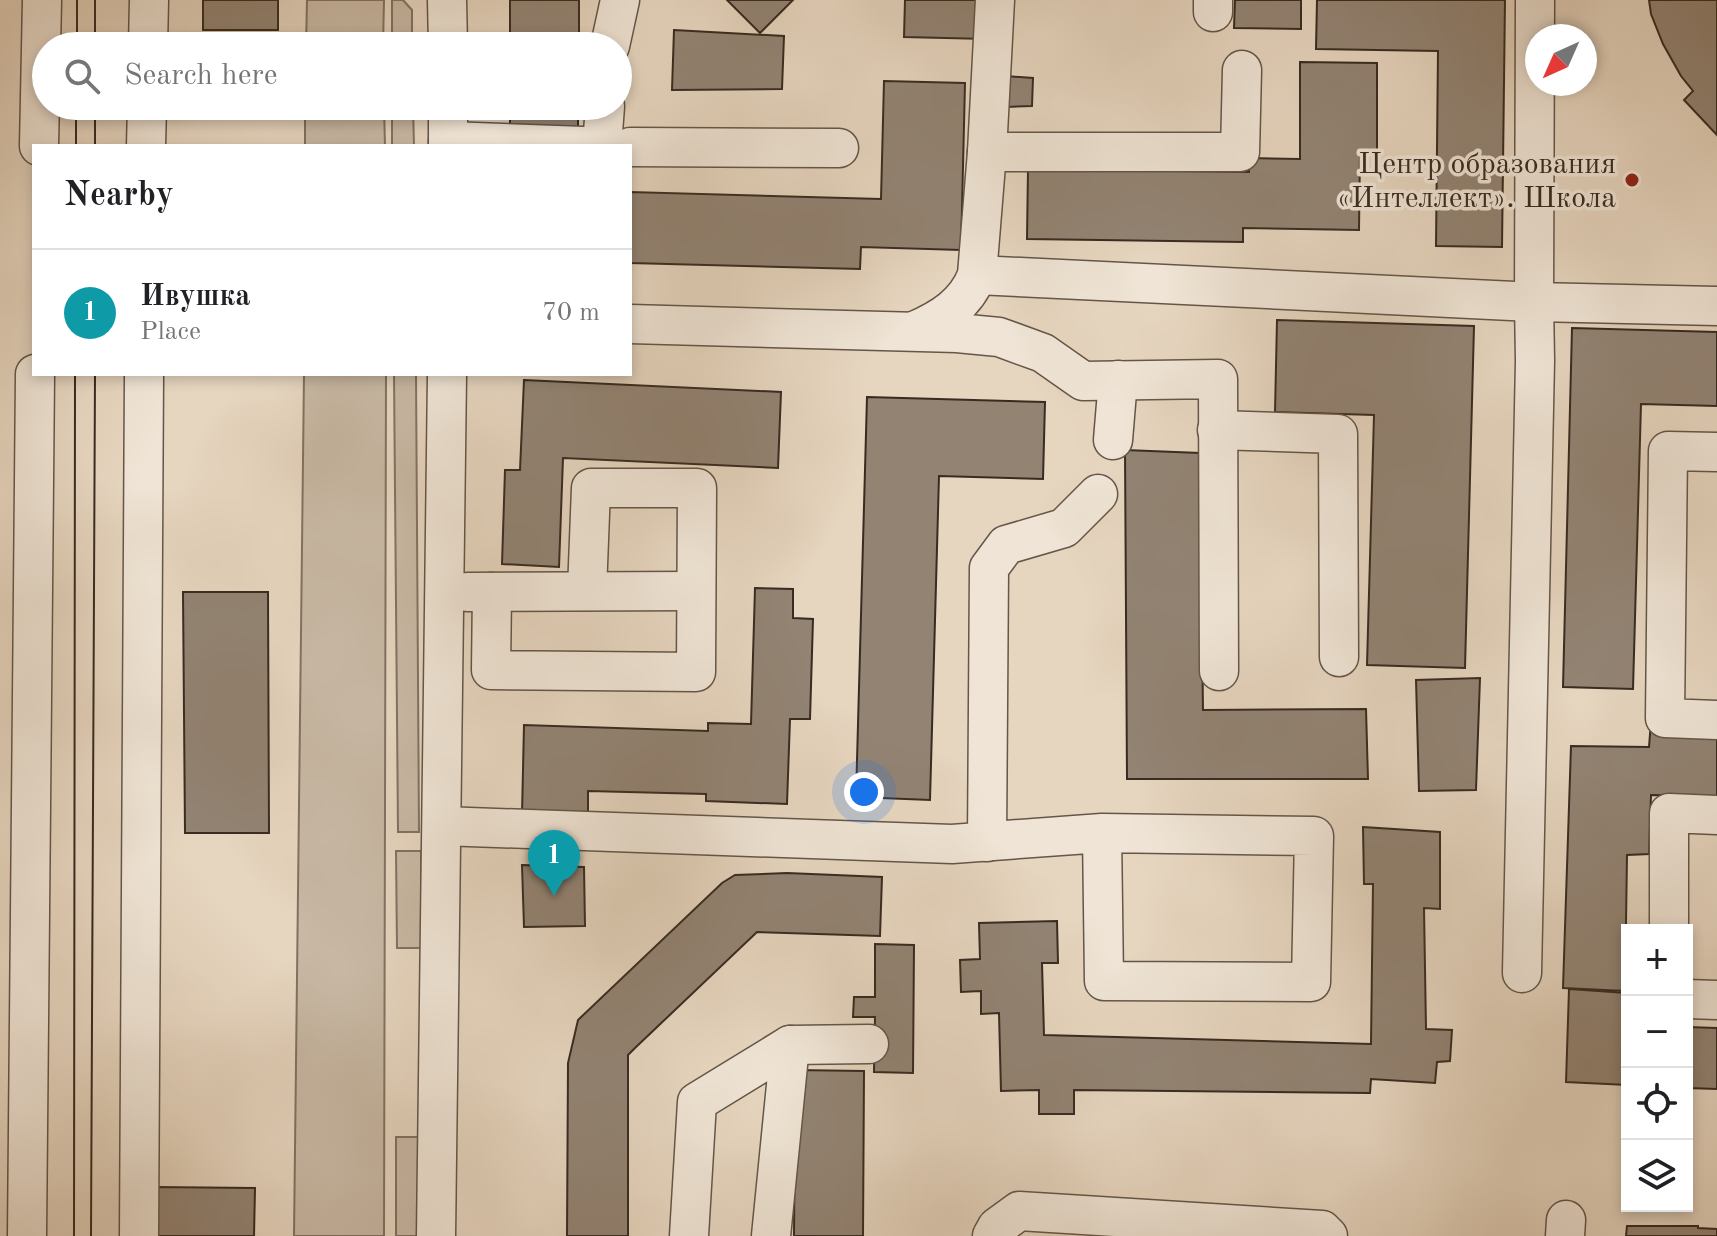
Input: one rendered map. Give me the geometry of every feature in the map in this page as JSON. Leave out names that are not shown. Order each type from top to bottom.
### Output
[{"type":"street","points":[[41,32],[42,0]]},
{"type":"street","points":[[148,32],[149,0]]},
{"type":"street","points":[[447,0],[448,32]]},
{"type":"street","points":[[613,32],[620,0]]},
{"type":"street","points":[[911,332],[933,323],[956,308],[973,287],[977,275],[995,0]]},
{"type":"street","points":[[1522,973],[1535,361],[1535,0]]},
{"type":"street","points":[[987,152],[1240,152],[1242,70]]},
{"type":"street","points":[[39,144],[40,120]]},
{"type":"street","points":[[146,144],[147,120]]},
{"type":"street","points":[[602,144],[604,120]]},
{"type":"street","points":[[448,131],[566,144]]},
{"type":"street","points":[[632,147],[839,148]]},
{"type":"street","points":[[977,275],[1534,302],[1717,306]]},
{"type":"street","points":[[632,324],[999,337],[1043,353],[1083,381],[1218,379],[1219,671]]},
{"type":"street","points":[[27,1236],[35,376]]},
{"type":"street","points":[[139,1236],[144,376]]},
{"type":"street","points":[[436,1236],[447,376]]},
{"type":"street","points":[[1113,440],[1118,380]]},
{"type":"street","points":[[1217,430],[1338,434],[1339,657]]},
{"type":"street","points":[[1717,452],[1668,451],[1665,718],[1717,720]]},
{"type":"street","points":[[492,592],[491,670],[696,672],[697,488],[591,488],[587,591]]},
{"type":"street","points":[[987,842],[989,568],[1006,545],[1064,528],[1098,494]]},
{"type":"street","points":[[444,592],[696,591]]},
{"type":"street","points":[[1669,924],[1669,813],[1717,815]]},
{"type":"street","points":[[442,826],[952,844],[1102,833],[1314,836],[1311,982],[1104,981],[1102,833]]},
{"type":"street","points":[[1693,999],[1717,1000]]},
{"type":"street","points":[[689,1236],[697,1102],[790,1045],[869,1044]]},
{"type":"street","points":[[771,1236],[790,1045]]},
{"type":"street","points":[[992,1236],[997,1227],[1019,1211],[1322,1230],[1328,1236]]},
{"type":"shaded area","points":[[307,0],[384,0],[383,32],[306,32]]},
{"type":"shaded area","points":[[392,0],[403,0],[412,10],[412,32],[392,32]]},
{"type":"shaded area","points":[[305,120],[384,120],[385,144],[305,144]]},
{"type":"shaded area","points":[[392,120],[413,120],[414,144],[392,144]]},
{"type":"shaded area","points":[[304,376],[386,376],[384,1236],[294,1236]]},
{"type":"shaded area","points":[[394,376],[416,376],[419,832],[398,832]]},
{"type":"shaded area","points":[[396,851],[421,851],[421,948],[397,948]]},
{"type":"shaded area","points":[[396,1137],[419,1137],[419,1236],[396,1236]]},
{"type":"building","points":[[203,0],[278,0],[278,30],[203,30]]},
{"type":"building","points":[[510,0],[579,0],[579,32],[510,32]]},
{"type":"building","points":[[727,0],[793,0],[760,33]]},
{"type":"building","points":[[905,0],[986,0],[986,39],[904,37]]},
{"type":"building","points":[[1235,0],[1301,0],[1301,29],[1234,28]]},
{"type":"building","points":[[1317,0],[1505,0],[1502,247],[1436,246],[1438,51],[1316,49]]},
{"type":"building","points":[[1649,0],[1717,0],[1717,135],[1684,100],[1693,91],[1663,44]]},
{"type":"building","points":[[674,30],[784,36],[782,89],[672,90]]},
{"type":"building","points":[[1300,62],[1377,63],[1377,152],[1360,152],[1359,230],[1243,228],[1243,242],[1027,239],[1028,169],[1249,172],[1249,158],[1300,159]]},
{"type":"building","points":[[1006,76],[1033,78],[1032,106],[1006,107]]},
{"type":"building","points":[[884,81],[965,83],[961,250],[861,247],[860,269],[632,263],[632,192],[881,199]]},
{"type":"building","points":[[510,120],[578,120],[578,136],[510,136]]},
{"type":"building","points":[[1277,320],[1474,326],[1465,668],[1367,665],[1374,415],[1275,412]]},
{"type":"building","points":[[1572,328],[1717,332],[1717,406],[1641,404],[1633,689],[1563,687]]},
{"type":"building","points":[[524,380],[781,392],[778,468],[563,458],[559,567],[502,564],[505,470],[520,470]]},
{"type":"building","points":[[867,397],[1045,402],[1043,479],[939,476],[930,800],[856,797]]},
{"type":"building","points":[[1125,450],[1200,453],[1203,710],[1366,709],[1368,779],[1127,779]]},
{"type":"building","points":[[755,588],[793,589],[793,618],[813,619],[810,719],[790,719],[787,804],[706,801],[706,794],[588,791],[588,816],[522,814],[524,725],[708,731],[708,723],[751,724]]},
{"type":"building","points":[[183,592],[268,592],[269,833],[185,833]]},
{"type":"building","points":[[1480,678],[1476,790],[1419,791],[1416,680]]},
{"type":"building","points":[[1651,721],[1717,724],[1717,796],[1651,795],[1649,854],[1627,855],[1626,924],[1621,924],[1621,991],[1563,988],[1571,746],[1649,747]]},
{"type":"building","points":[[1363,827],[1440,832],[1440,909],[1424,908],[1426,1029],[1452,1030],[1450,1061],[1437,1062],[1435,1083],[1371,1079],[1370,1093],[1074,1090],[1074,1114],[1039,1114],[1039,1090],[1001,1091],[999,1013],[981,1014],[981,991],[961,992],[960,960],[980,959],[979,923],[1057,921],[1058,963],[1042,963],[1044,1035],[1371,1044],[1373,884],[1364,884]]},
{"type":"building","points":[[522,865],[584,867],[585,926],[524,927]]},
{"type":"building","points":[[787,873],[882,877],[880,936],[757,932],[635,1048],[628,1055],[628,1236],[567,1236],[568,1063],[578,1020],[722,883],[735,875]]},
{"type":"building","points":[[875,944],[914,945],[913,1073],[874,1072],[875,1017],[853,1017],[854,997],[875,997]]},
{"type":"building","points":[[1569,989],[1621,993],[1621,1085],[1566,1082]]},
{"type":"building","points":[[1693,1027],[1717,1028],[1717,1089],[1693,1088]]},
{"type":"building","points":[[795,1070],[864,1071],[863,1236],[794,1236]]},
{"type":"building","points":[[155,1187],[255,1188],[254,1236],[153,1236]]},
{"type":"building","points":[[1627,1226],[1698,1226],[1717,1229],[1717,1236],[1626,1236]]},
{"type":"tram line","points":[[77,0],[77,32]]},
{"type":"tram line","points":[[95,0],[95,32]]},
{"type":"tram line","points":[[76,120],[76,144]]},
{"type":"tram line","points":[[95,120],[95,144]]},
{"type":"tram line","points":[[74,1236],[75,376]]},
{"type":"tram line","points":[[91,1236],[95,376]]},
{"type":"place","name":"Центр образования «Интеллект». Школа","points":[[1632,180]]},
{"type":"place","name":"Ивушка","points":[[554,896]]}]
